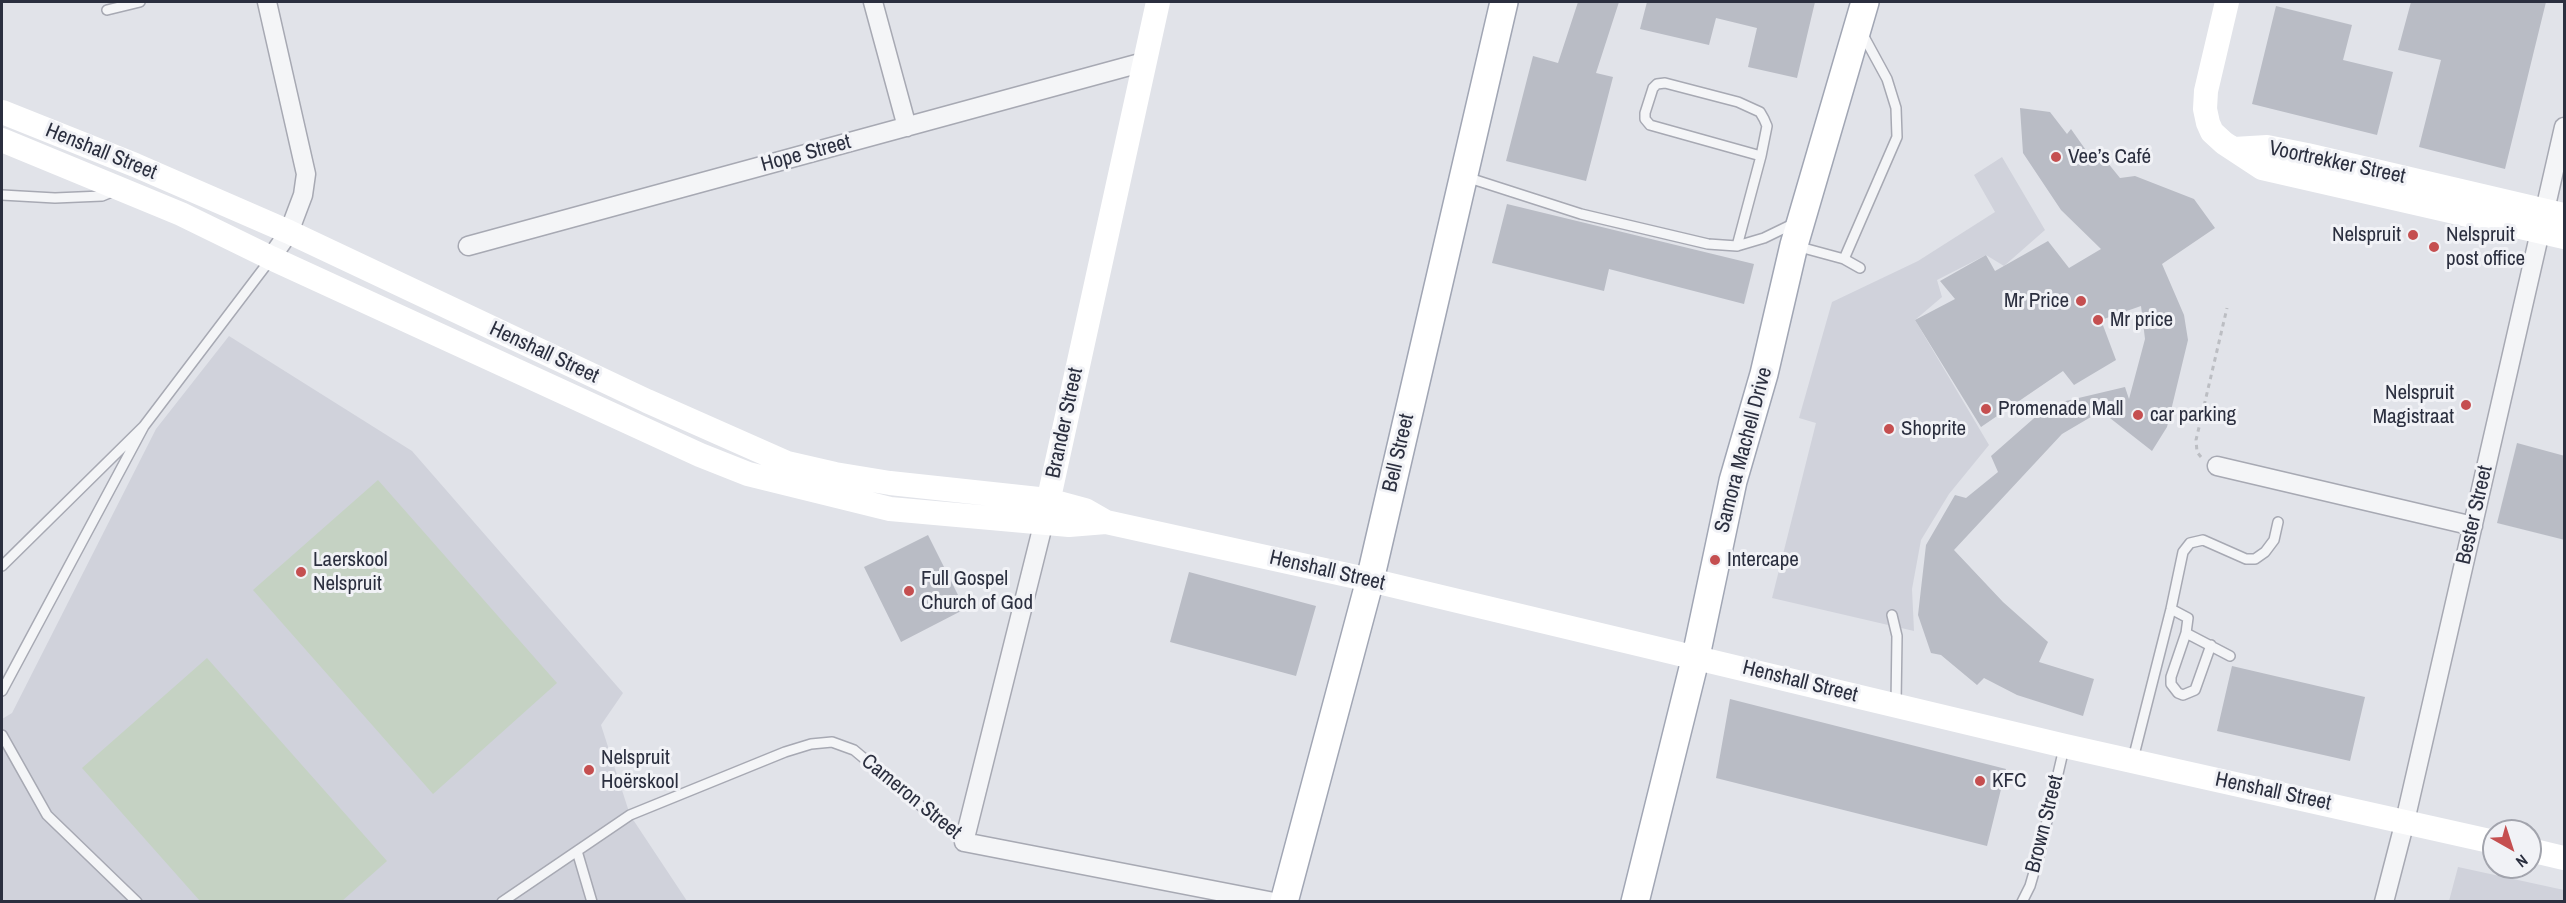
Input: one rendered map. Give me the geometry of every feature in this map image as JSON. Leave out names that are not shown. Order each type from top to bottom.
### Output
[{"type":"main road","name":"Bell Street","points":[[1284,902],[1370,580],[1504,2]]},
{"type":"main road","name":"Samora Machell Drive","points":[[1635,902],[1696,656],[1733,481],[1764,374],[1798,233],[1862,13]]},
{"type":"street","points":[[267,2],[306,174],[303,195],[280,245]]},
{"type":"street","points":[[873,2],[907,127]]},
{"type":"street","name":"Brander Street","points":[[964,842],[1046,511],[1158,2]]},
{"type":"street","name":"Voortrekker Street","points":[[2227,2],[2206,91],[2205,109],[2212,132],[2262,168],[2550,219],[2565,237]]},
{"type":"street","name":"Hope Street","points":[[468,246],[1144,62]]},
{"type":"street","name":"Henshall Street","points":[[2,112],[135,165],[280,245]]},
{"type":"street","name":"Bester Street","points":[[2384,902],[2473,526],[2550,219],[2565,127]]},
{"type":"street","name":"Henshall Street","points":[[2,140],[181,214],[280,245],[787,463],[835,474],[1046,511],[1085,510],[1106,522],[1370,580],[1696,656],[2065,746],[2482,839]]},
{"type":"street","points":[[2217,466],[2473,526]]},
{"type":"street","name":"Cameron Street","points":[[964,842],[1274,902]]},
{"type":"street","points":[[2542,853],[2565,858]]},
{"type":"lane","points":[[107,10],[140,2]]},
{"type":"lane","points":[[1844,259],[1897,137],[1896,108],[1862,13]]},
{"type":"lane","points":[[1737,246],[1761,156],[1767,126],[1760,112],[1738,102],[1665,83],[1657,84],[1653,88],[1645,113],[1645,119],[1650,125],[1761,156]]},
{"type":"lane","points":[[1463,177],[1581,214],[1708,244],[1737,246],[1764,237],[1798,233],[1860,268]]},
{"type":"lane","points":[[2,195],[55,198],[102,196],[120,189]]},
{"type":"lane","points":[[2,566],[144,426],[280,245]]},
{"type":"lane","points":[[2,691],[144,426]]},
{"type":"lane","points":[[2132,761],[2171,609],[2180,562],[2186,546],[2203,540],[2246,559],[2254,559],[2265,552],[2274,540],[2278,522]]},
{"type":"lane","points":[[2171,609],[2188,618],[2186,633],[2171,677],[2171,684],[2178,693],[2183,695],[2195,690],[2211,645]]},
{"type":"lane","points":[[1892,615],[1897,636],[1896,706]]},
{"type":"lane","points":[[2186,633],[2230,656]]},
{"type":"lane","points":[[2,735],[47,815],[137,902]]},
{"type":"lane","name":"Cameron Street","points":[[502,902],[630,815],[785,752],[811,744],[832,742],[854,750],[964,842]]},
{"type":"lane","name":"Brown Street","points":[[2022,902],[2030,886],[2039,855],[2065,746]]},
{"type":"lane","points":[[577,851],[592,902]]},
{"type":"path","points":[[2217,466],[2201,457],[2197,452],[2196,440],[2227,308]]},
{"type":"shaded area","points":[[2002,157],[2045,230],[2004,266],[1986,255],[1937,280],[1942,297],[1915,320],[1989,445],[1949,494],[1921,540],[1912,589],[1914,631],[1772,598],[1816,423],[1799,418],[1832,302],[1918,261],[1995,212],[1974,175]]},
{"type":"shaded area","name":"Laerskool Nelspruit","points":[[229,336],[412,451],[623,693],[601,725],[630,815],[687,901],[2,902],[2,719],[12,713],[156,429]]},
{"type":"shaded area","points":[[2458,867],[2482,872],[2482,879],[2513,879],[2564,890],[2564,901],[2449,901]]},
{"type":"green space","points":[[378,480],[557,683],[433,794],[253,590]]},
{"type":"green space","points":[[207,658],[387,861],[342,901],[200,901],[82,768]]},
{"type":"building","points":[[1578,2],[1619,2],[1596,73],[1613,77],[1586,181],[1506,161],[1533,56],[1558,63]]},
{"type":"building","points":[[1647,2],[1815,2],[1797,78],[1748,67],[1757,28],[1716,18],[1709,45],[1640,29]]},
{"type":"building","points":[[2411,2],[2546,2],[2505,169],[2419,147],[2441,60],[2398,50]]},
{"type":"building","points":[[2276,6],[2352,25],[2343,60],[2393,72],[2377,135],[2252,104]]},
{"type":"building","name":"car parking","points":[[2020,108],[2050,112],[2067,134],[2071,129],[2095,163],[2103,157],[2120,178],[2135,176],[2194,199],[2215,228],[2162,264],[2184,315],[2188,340],[2167,427],[2152,451],[2101,411],[2062,434],[1954,550],[2003,602],[2048,642],[2039,662],[2094,679],[2083,716],[2017,695],[1984,678],[1977,685],[1941,655],[1931,653],[1918,615],[1926,545],[1955,495],[1966,498],[1998,472],[1991,456],[2049,405],[2125,387],[2129,399],[2145,339],[2141,306],[2101,320],[2116,360],[2074,385],[2063,371],[1981,427],[1915,320],[1955,299],[1940,281],[1986,255],[1995,271],[2048,241],[2069,268],[2101,249],[2061,210],[2023,153]]},
{"type":"building","points":[[1507,204],[1754,264],[1744,304],[1609,269],[1604,291],[1492,263]]},
{"type":"building","points":[[2517,443],[2565,456],[2565,540],[2497,523]]},
{"type":"building","points":[[928,535],[965,609],[901,642],[864,567]]},
{"type":"building","points":[[1189,572],[1316,606],[1296,676],[1170,642]]},
{"type":"building","points":[[2232,666],[2365,697],[2350,761],[2217,731]]},
{"type":"building","points":[[1730,699],[2006,769],[1987,846],[1716,778]]},
{"type":"place","name":"Vee’s Café","points":[[2056,157]]},
{"type":"place","name":"Nelspruit","points":[[2413,235]]},
{"type":"place","name":"Nelspruit post office","points":[[2434,247]]},
{"type":"place","name":"Mr Price","points":[[2081,301]]},
{"type":"place","name":"Mr price","points":[[2098,320]]},
{"type":"place","name":"Nelspruit Magistraat","points":[[2466,405]]},
{"type":"place","name":"Promenade Mall","points":[[1986,409]]},
{"type":"place","name":"car parking","points":[[2138,415]]},
{"type":"place","name":"Shoprite","points":[[1889,429]]},
{"type":"place","name":"Intercape","points":[[1715,560]]},
{"type":"place","name":"Laerskool Nelspruit","points":[[301,572]]},
{"type":"place","name":"Full Gospel Church of God","points":[[909,591]]},
{"type":"place","name":"Nelspruit Hoërskool","points":[[589,770]]},
{"type":"place","name":"KFC","points":[[1980,781]]}]
